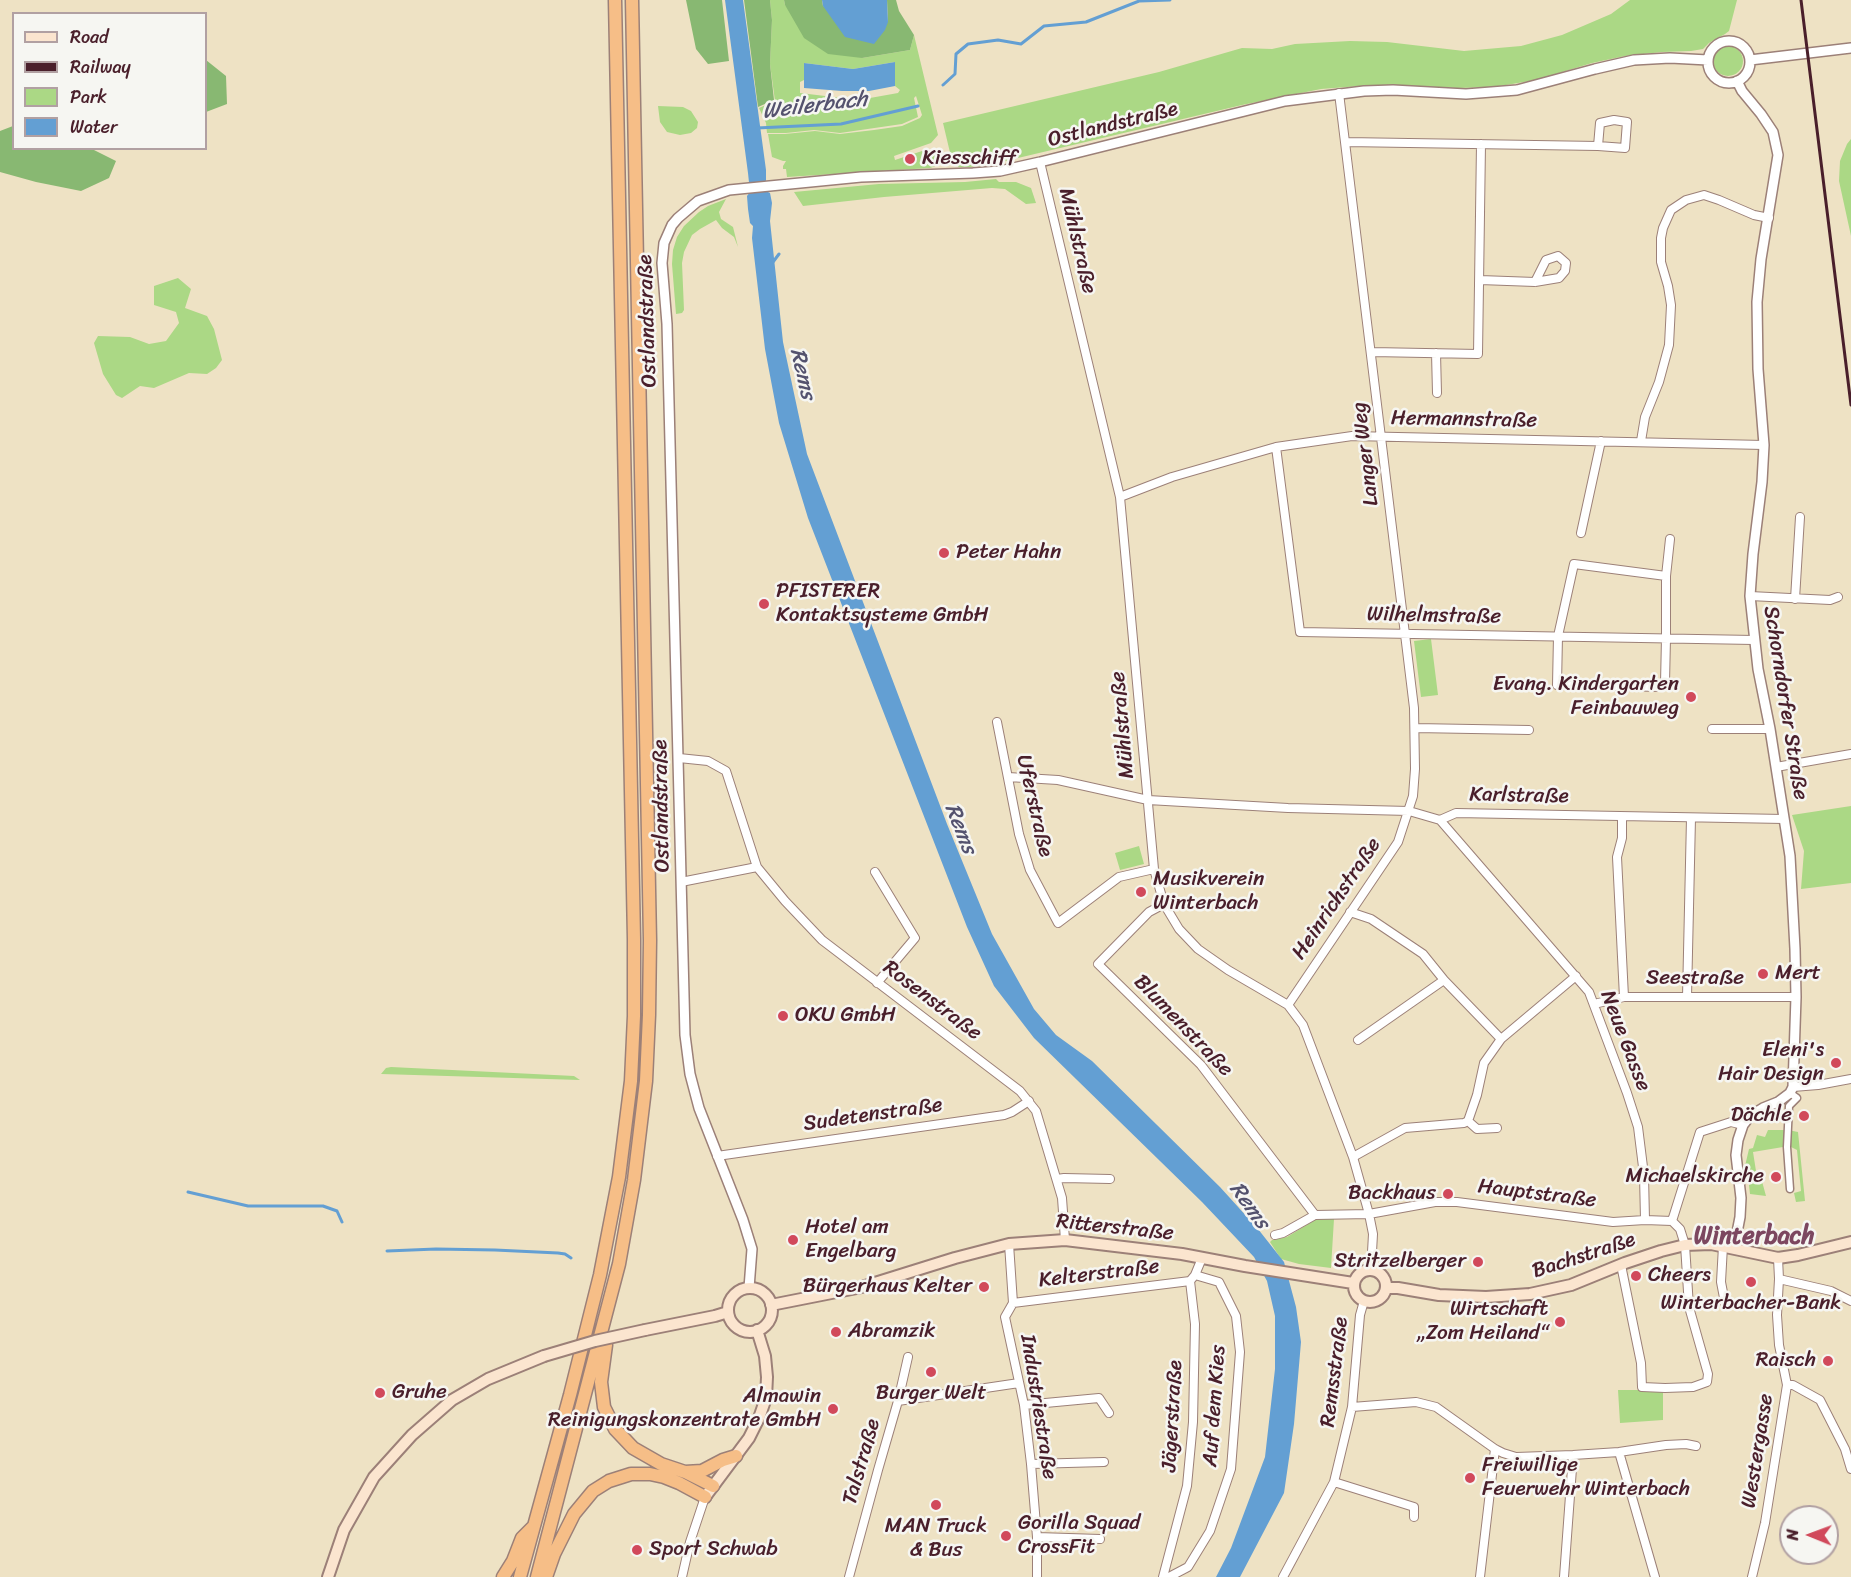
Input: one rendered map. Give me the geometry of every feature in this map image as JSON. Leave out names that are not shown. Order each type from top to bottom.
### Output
[{"type":"highway","points":[[520,1577],[570,1395],[605,1254],[619,1177],[631,1081],[634,939],[615,0]]},
{"type":"highway","points":[[537,1577],[619,1264],[641,1131],[646,1081],[649,1004],[648,849],[632,0]]},
{"type":"highway","points":[[619,1264],[621,1282],[602,1368],[604,1407],[615,1430],[633,1448],[653,1460],[713,1486]]},
{"type":"highway","points":[[685,1472],[702,1471],[736,1456]]},
{"type":"highway","points":[[546,1577],[554,1554],[574,1514],[593,1491],[609,1481],[632,1474],[657,1476],[679,1483],[705,1497]]},
{"type":"highway","points":[[503,1577],[513,1561],[522,1538],[534,1525]]},
{"type":"main road","name":"Ritterstraße","points":[[771,1305],[862,1287],[1009,1244],[1065,1240],[1202,1258],[1353,1283]]},
{"type":"main road","points":[[1778,1258],[1851,1242]]},
{"type":"main road","name":"Bachstraße","points":[[1386,1288],[1438,1295],[1530,1294],[1571,1285],[1621,1265],[1685,1245],[1728,1247],[1778,1258]]},
{"type":"main road","points":[[1371,1269],[1384,1278],[1386,1288],[1382,1297],[1374,1302],[1364,1301],[1355,1294],[1353,1283],[1358,1274],[1371,1269]]},
{"type":"main road","points":[[750,1288],[766,1295],[771,1305],[770,1317],[757,1330],[744,1331],[738,1328],[733,1324],[728,1312],[730,1300],[734,1295],[738,1291],[750,1288]]},
{"type":"main road","points":[[327,1577],[344,1530],[374,1477],[412,1435],[452,1400],[488,1379],[544,1356],[595,1341],[728,1312]]},
{"type":"main road","points":[[705,1497],[749,1438],[766,1398],[765,1356],[757,1330]]},
{"type":"street","points":[[1726,41],[1740,44],[1745,48],[1750,60],[1747,72],[1737,81],[1730,82],[1717,78],[1709,67],[1708,60],[1714,47],[1726,41]]},
{"type":"street","points":[[1750,60],[1851,48]]},
{"type":"street","name":"Ostlandstraße","points":[[750,1288],[752,1249],[699,1108],[687,1053],[683,992],[667,324],[662,273],[664,243],[672,225],[684,211],[706,197],[729,190],[861,177],[1000,171],[1274,104],[1340,93],[1393,90],[1466,94],[1517,90],[1634,60],[1670,58],[1708,60]]},
{"type":"street","name":"Schorndorfer Straße","points":[[1737,81],[1773,132],[1778,155],[1761,259],[1757,302],[1758,369],[1764,445],[1750,596],[1758,669],[1776,767],[1792,885],[1796,997],[1792,1090]]},
{"type":"street","name":"Langer Weg","points":[[1340,93],[1414,708],[1415,769],[1413,796],[1409,811]]},
{"type":"street","points":[[1346,142],[1625,148],[1627,122],[1614,120],[1600,123],[1598,146]]},
{"type":"street","points":[[1372,352],[1478,354],[1481,144]]},
{"type":"street","name":"Mühlstraße","points":[[1040,162],[1120,497],[1154,869],[1164,904],[1179,928],[1198,949],[1228,970],[1288,1005],[1303,1025],[1353,1157],[1369,1214]]},
{"type":"street","points":[[1641,441],[1646,417],[1669,345],[1671,305],[1661,262],[1661,246],[1663,228],[1671,210],[1686,200],[1704,195],[1754,215],[1769,218]]},
{"type":"street","points":[[1480,280],[1535,282]]},
{"type":"street","points":[[1436,353],[1437,393]]},
{"type":"street","name":"Hermannstraße","points":[[1120,497],[1172,477],[1276,447],[1352,436],[1764,445]]},
{"type":"street","points":[[1581,533],[1601,441]]},
{"type":"street","name":"Wilhelmstraße","points":[[1276,447],[1300,632],[1754,640]]},
{"type":"street","points":[[1795,599],[1800,517]]},
{"type":"street","points":[[1666,576],[1574,564],[1558,636],[1557,685],[1663,687],[1665,683],[1666,576],[1670,539]]},
{"type":"street","points":[[1750,596],[1830,600],[1838,597]]},
{"type":"street","name":"Uferstraße","points":[[997,722],[1019,834],[1030,870],[1058,923],[1119,877],[1154,869]]},
{"type":"street","points":[[1414,728],[1529,730]]},
{"type":"street","points":[[1712,729],[1770,729]]},
{"type":"street","points":[[1776,767],[1851,754]]},
{"type":"street","name":"Rosenstraße","points":[[679,758],[708,761],[726,771],[757,867],[822,940],[1020,1091],[1029,1101],[1036,1111],[1062,1198],[1065,1240]]},
{"type":"street","name":"Karlstraße","points":[[1008,777],[1058,780],[1148,800],[1288,808],[1409,811],[1440,820],[1456,813],[1784,819]]},
{"type":"street","name":"Heinrichstraße","points":[[1288,1005],[1398,842],[1409,811]]},
{"type":"street","points":[[1622,817],[1622,838],[1617,857],[1624,997]]},
{"type":"street","points":[[1687,997],[1690,818]]},
{"type":"street","name":"Neue Gasse","points":[[1440,820],[1589,992],[1638,1126],[1644,1175],[1645,1220]]},
{"type":"street","points":[[681,882],[757,867]]},
{"type":"street","points":[[875,872],[915,938],[878,983]]},
{"type":"street","name":"Blumenstraße","points":[[1164,904],[1149,912],[1098,964],[1201,1065],[1315,1215]]},
{"type":"street","points":[[1350,912],[1371,919],[1423,954],[1444,980],[1501,1039]]},
{"type":"street","points":[[1353,1157],[1405,1128],[1468,1121],[1484,1063],[1501,1039],[1576,976]]},
{"type":"street","points":[[1358,1040],[1444,980]]},
{"type":"street","name":"Seestraße","points":[[1594,1004],[1624,997],[1796,997]]},
{"type":"street","points":[[1725,1303],[1721,1282],[1728,1247],[1740,1217],[1741,1198],[1737,1155],[1738,1140],[1743,1125],[1756,1112],[1778,1102],[1792,1090],[1851,1079]]},
{"type":"street","points":[[1790,1189],[1787,1147],[1789,1106],[1797,1098],[1792,1090]]},
{"type":"street","name":"Sudetenstraße","points":[[717,1156],[1004,1115],[1029,1101]]},
{"type":"street","points":[[1468,1121],[1477,1129],[1497,1128]]},
{"type":"street","points":[[1621,1265],[1641,1363],[1642,1387],[1665,1388],[1707,1382],[1708,1374],[1689,1307],[1685,1245],[1680,1229],[1672,1221],[1700,1132],[1731,1122],[1743,1125]]},
{"type":"street","points":[[1056,1179],[1110,1179]]},
{"type":"street","name":"Hauptstraße","points":[[1315,1215],[1369,1214],[1435,1202],[1457,1202],[1613,1222],[1672,1221]]},
{"type":"street","points":[[1369,1214],[1373,1234],[1371,1269]]},
{"type":"street","points":[[1275,1235],[1315,1215]]},
{"type":"street","name":"Industriestraße","points":[[1009,1244],[1013,1303],[1005,1317],[1024,1405],[1037,1537],[1037,1577]]},
{"type":"street","name":"Jägerstraße","points":[[1163,1577],[1187,1485],[1193,1422],[1195,1324],[1193,1278],[1202,1258]]},
{"type":"street","name":"Westergasse","points":[[1752,1577],[1765,1523],[1787,1385],[1779,1345],[1778,1258]]},
{"type":"street","name":"Kelterstraße","points":[[1013,1303],[1193,1278]]},
{"type":"street","name":"Auf dem Kies","points":[[1169,1577],[1188,1567],[1210,1531],[1231,1469],[1240,1352],[1236,1316],[1219,1282],[1193,1278]]},
{"type":"street","points":[[1779,1279],[1831,1291],[1851,1301]]},
{"type":"street","name":"Remsstraße","points":[[1283,1577],[1334,1482],[1352,1407],[1360,1315],[1364,1301]]},
{"type":"street","name":"Talstraße","points":[[849,1577],[908,1357]]},
{"type":"street","points":[[898,1401],[1019,1383]]},
{"type":"street","points":[[1787,1385],[1793,1385],[1820,1400],[1845,1449],[1851,1469]]},
{"type":"street","points":[[1024,1405],[1099,1398],[1109,1413]]},
{"type":"street","points":[[1352,1407],[1416,1402],[1436,1407],[1495,1449],[1516,1456],[1619,1452],[1666,1445],[1696,1446]]},
{"type":"street","points":[[1480,1577],[1495,1449]]},
{"type":"street","points":[[1619,1452],[1655,1577]]},
{"type":"street","points":[[1564,1577],[1573,1455]]},
{"type":"street","points":[[1031,1464],[1104,1462]]},
{"type":"street","points":[[1334,1482],[1414,1507],[1414,1517]]},
{"type":"street","points":[[682,1577],[690,1542],[705,1497]]},
{"type":"street","points":[[1037,1537],[1100,1539]]},
{"type":"green space","points":[[686,0],[722,0],[729,61],[708,64],[696,49]]},
{"type":"green space","points":[[744,0],[770,0],[772,20],[770,64],[774,100],[758,107]]},
{"type":"green space","points":[[770,0],[784,0],[785,5],[862,58],[910,50],[914,35],[938,135],[931,143],[894,156],[895,160],[925,150],[935,150],[938,165],[930,168],[787,177],[786,169],[783,169],[786,161],[772,157],[768,134],[815,131],[840,134],[874,130],[902,126],[922,115],[916,96],[914,98],[918,117],[902,124],[840,133],[814,130],[767,133],[766,123],[759,108],[775,101],[770,64],[772,20]],"holes":[[[895,62],[895,86],[900,90],[898,93],[870,98],[842,98],[800,93],[800,82],[804,80],[804,63],[853,69]]]},
{"type":"green space","points":[[784,0],[822,0],[823,6],[888,22],[887,0],[896,0],[899,11],[914,35],[910,50],[862,58],[828,54],[804,38]]},
{"type":"green space","points":[[1630,0],[1737,0],[1729,31],[1703,49],[1625,56],[1592,63],[1536,80],[1494,87],[1360,86],[1321,89],[1242,105],[1001,162],[970,167],[959,167],[952,161],[943,123],[1159,72],[1242,48],[1272,49],[1295,44],[1350,41],[1387,42],[1464,51],[1521,46],[1562,35],[1611,14]]},
{"type":"green space","points":[[1728,46],[1734,47],[1742,55],[1742,67],[1734,75],[1728,76],[1722,75],[1714,67],[1713,61],[1714,55],[1722,47]]},
{"type":"green space","points":[[207,61],[226,76],[227,104],[207,112]]},
{"type":"green space","points":[[658,106],[683,107],[691,111],[698,122],[697,128],[691,133],[680,135],[667,132],[660,122]]},
{"type":"green space","points":[[12,126],[12,150],[94,150],[116,161],[109,178],[81,191],[36,182],[0,172],[0,131]]},
{"type":"green space","points":[[1851,139],[1851,236],[1839,181],[1840,161]]},
{"type":"green space","points":[[996,179],[999,182],[1016,182],[1031,188],[1036,203],[1026,204],[1005,189],[992,188],[803,206],[794,192],[879,184]]},
{"type":"green space","points":[[726,199],[719,212],[721,219],[733,227],[738,247],[734,237],[716,220],[692,235],[684,252],[682,263],[684,310],[676,314],[672,264],[677,237],[684,226],[699,212]]},
{"type":"green space","points":[[178,278],[191,289],[185,308],[207,316],[214,329],[222,360],[207,374],[189,373],[154,388],[140,386],[122,398],[116,395],[103,374],[94,343],[98,336],[130,337],[149,344],[166,341],[179,323],[176,312],[154,305],[154,286]]},
{"type":"green space","points":[[1431,639],[1438,695],[1421,697],[1414,641]]},
{"type":"green space","points":[[1851,806],[1851,883],[1801,889],[1804,851],[1792,815]]},
{"type":"green space","points":[[1139,846],[1144,864],[1120,870],[1115,853]]},
{"type":"green space","points":[[386,1068],[574,1076],[580,1080],[381,1074]]},
{"type":"green space","points":[[1768,1130],[1798,1132],[1805,1201],[1796,1202],[1794,1193],[1801,1191],[1797,1150],[1789,1146],[1753,1152],[1756,1171],[1760,1174],[1766,1196],[1750,1194],[1749,1185],[1752,1183],[1745,1166],[1749,1149],[1753,1148],[1757,1135],[1765,1137]]},
{"type":"green space","points":[[1318,1218],[1334,1219],[1331,1268],[1281,1259],[1270,1242],[1287,1237]]},
{"type":"green space","points":[[1618,1390],[1663,1390],[1663,1420],[1620,1423]]},
{"type":"water","points":[[725,0],[743,0],[766,170],[766,191],[770,193],[772,203],[770,221],[783,342],[807,454],[947,824],[992,934],[1034,1009],[1056,1035],[1092,1061],[1220,1187],[1284,1262],[1296,1307],[1301,1342],[1294,1424],[1284,1493],[1240,1577],[1216,1577],[1231,1548],[1265,1457],[1275,1369],[1275,1316],[1267,1281],[1254,1257],[1202,1202],[1034,1038],[994,986],[967,927],[808,518],[779,423],[765,349],[752,238],[753,226],[750,223],[748,209],[747,196],[750,192],[748,173]]},
{"type":"water","points":[[822,0],[887,0],[888,22],[885,30],[874,44],[845,37],[823,6]]},
{"type":"water","points":[[895,62],[895,86],[869,91],[804,88],[804,63],[853,69]]},
{"type":"waterway","points":[[943,85],[955,74],[956,54],[968,44],[998,40],[1021,44],[1044,26],[1086,22],[1139,1],[1170,0]]},
{"type":"waterway","name":"Weilerbach","points":[[757,128],[841,124],[918,106]]},
{"type":"waterway","points":[[773,262],[779,254]]},
{"type":"waterway","points":[[188,1192],[248,1206],[323,1206],[337,1211],[342,1222]]},
{"type":"waterway","points":[[387,1251],[495,1250],[558,1253],[571,1258]]},
{"type":"railway","points":[[1801,0],[1851,405]]},
{"type":"place","name":"Kiesschiff","points":[[910,159]]},
{"type":"place","name":"Peter Hahn","points":[[944,553]]},
{"type":"place","name":"PFISTERER Kontaktsysteme GmbH","points":[[764,604]]},
{"type":"place","name":"Evang. Kindergarten Feinbauweg","points":[[1691,697]]},
{"type":"place","name":"Musikverein Winterbach","points":[[1141,892]]},
{"type":"place","name":"Mert","points":[[1763,974]]},
{"type":"place","name":"OKU GmbH","points":[[783,1016]]},
{"type":"place","name":"Eleni's Hair Design","points":[[1836,1063]]},
{"type":"place","name":"Dächle","points":[[1804,1116]]},
{"type":"place","name":"Michaelskirche","points":[[1776,1177]]},
{"type":"place","name":"Backhaus","points":[[1448,1194]]},
{"type":"place","name":"Hotel am Engelbarg","points":[[793,1240]]},
{"type":"place","name":"Stritzelberger","points":[[1478,1262]]},
{"type":"place","name":"Cheers","points":[[1636,1276]]},
{"type":"place","name":"Winterbacher-Bank","points":[[1751,1282]]},
{"type":"place","name":"Bürgerhaus Kelter","points":[[984,1287]]},
{"type":"place","name":"Wirtschaft „Zom Heiland“","points":[[1560,1322]]},
{"type":"place","name":"Abramzik","points":[[836,1332]]},
{"type":"place","name":"Raisch","points":[[1828,1361]]},
{"type":"place","name":"Burger Welt","points":[[931,1372]]},
{"type":"place","name":"Gruhe","points":[[380,1393]]},
{"type":"place","name":"Almawin Reinigungskonzentrate GmbH","points":[[833,1409]]},
{"type":"place","name":"Freiwillige Feuerwehr Winterbach","points":[[1470,1478]]},
{"type":"place","name":"MAN Truck & Bus","points":[[936,1505]]},
{"type":"place","name":"Gorilla Squad CrossFit","points":[[1006,1536]]},
{"type":"place","name":"Sport Schwab","points":[[637,1550]]},
{"type":"district","name":"Winterbach","points":[[1754,1237]]},
{"type":"water label","name":"Rems","points":[[802,374]]},
{"type":"water label","name":"Rems","points":[[960,829]]},
{"type":"water label","name":"Rems","points":[[1249,1206]]}]
